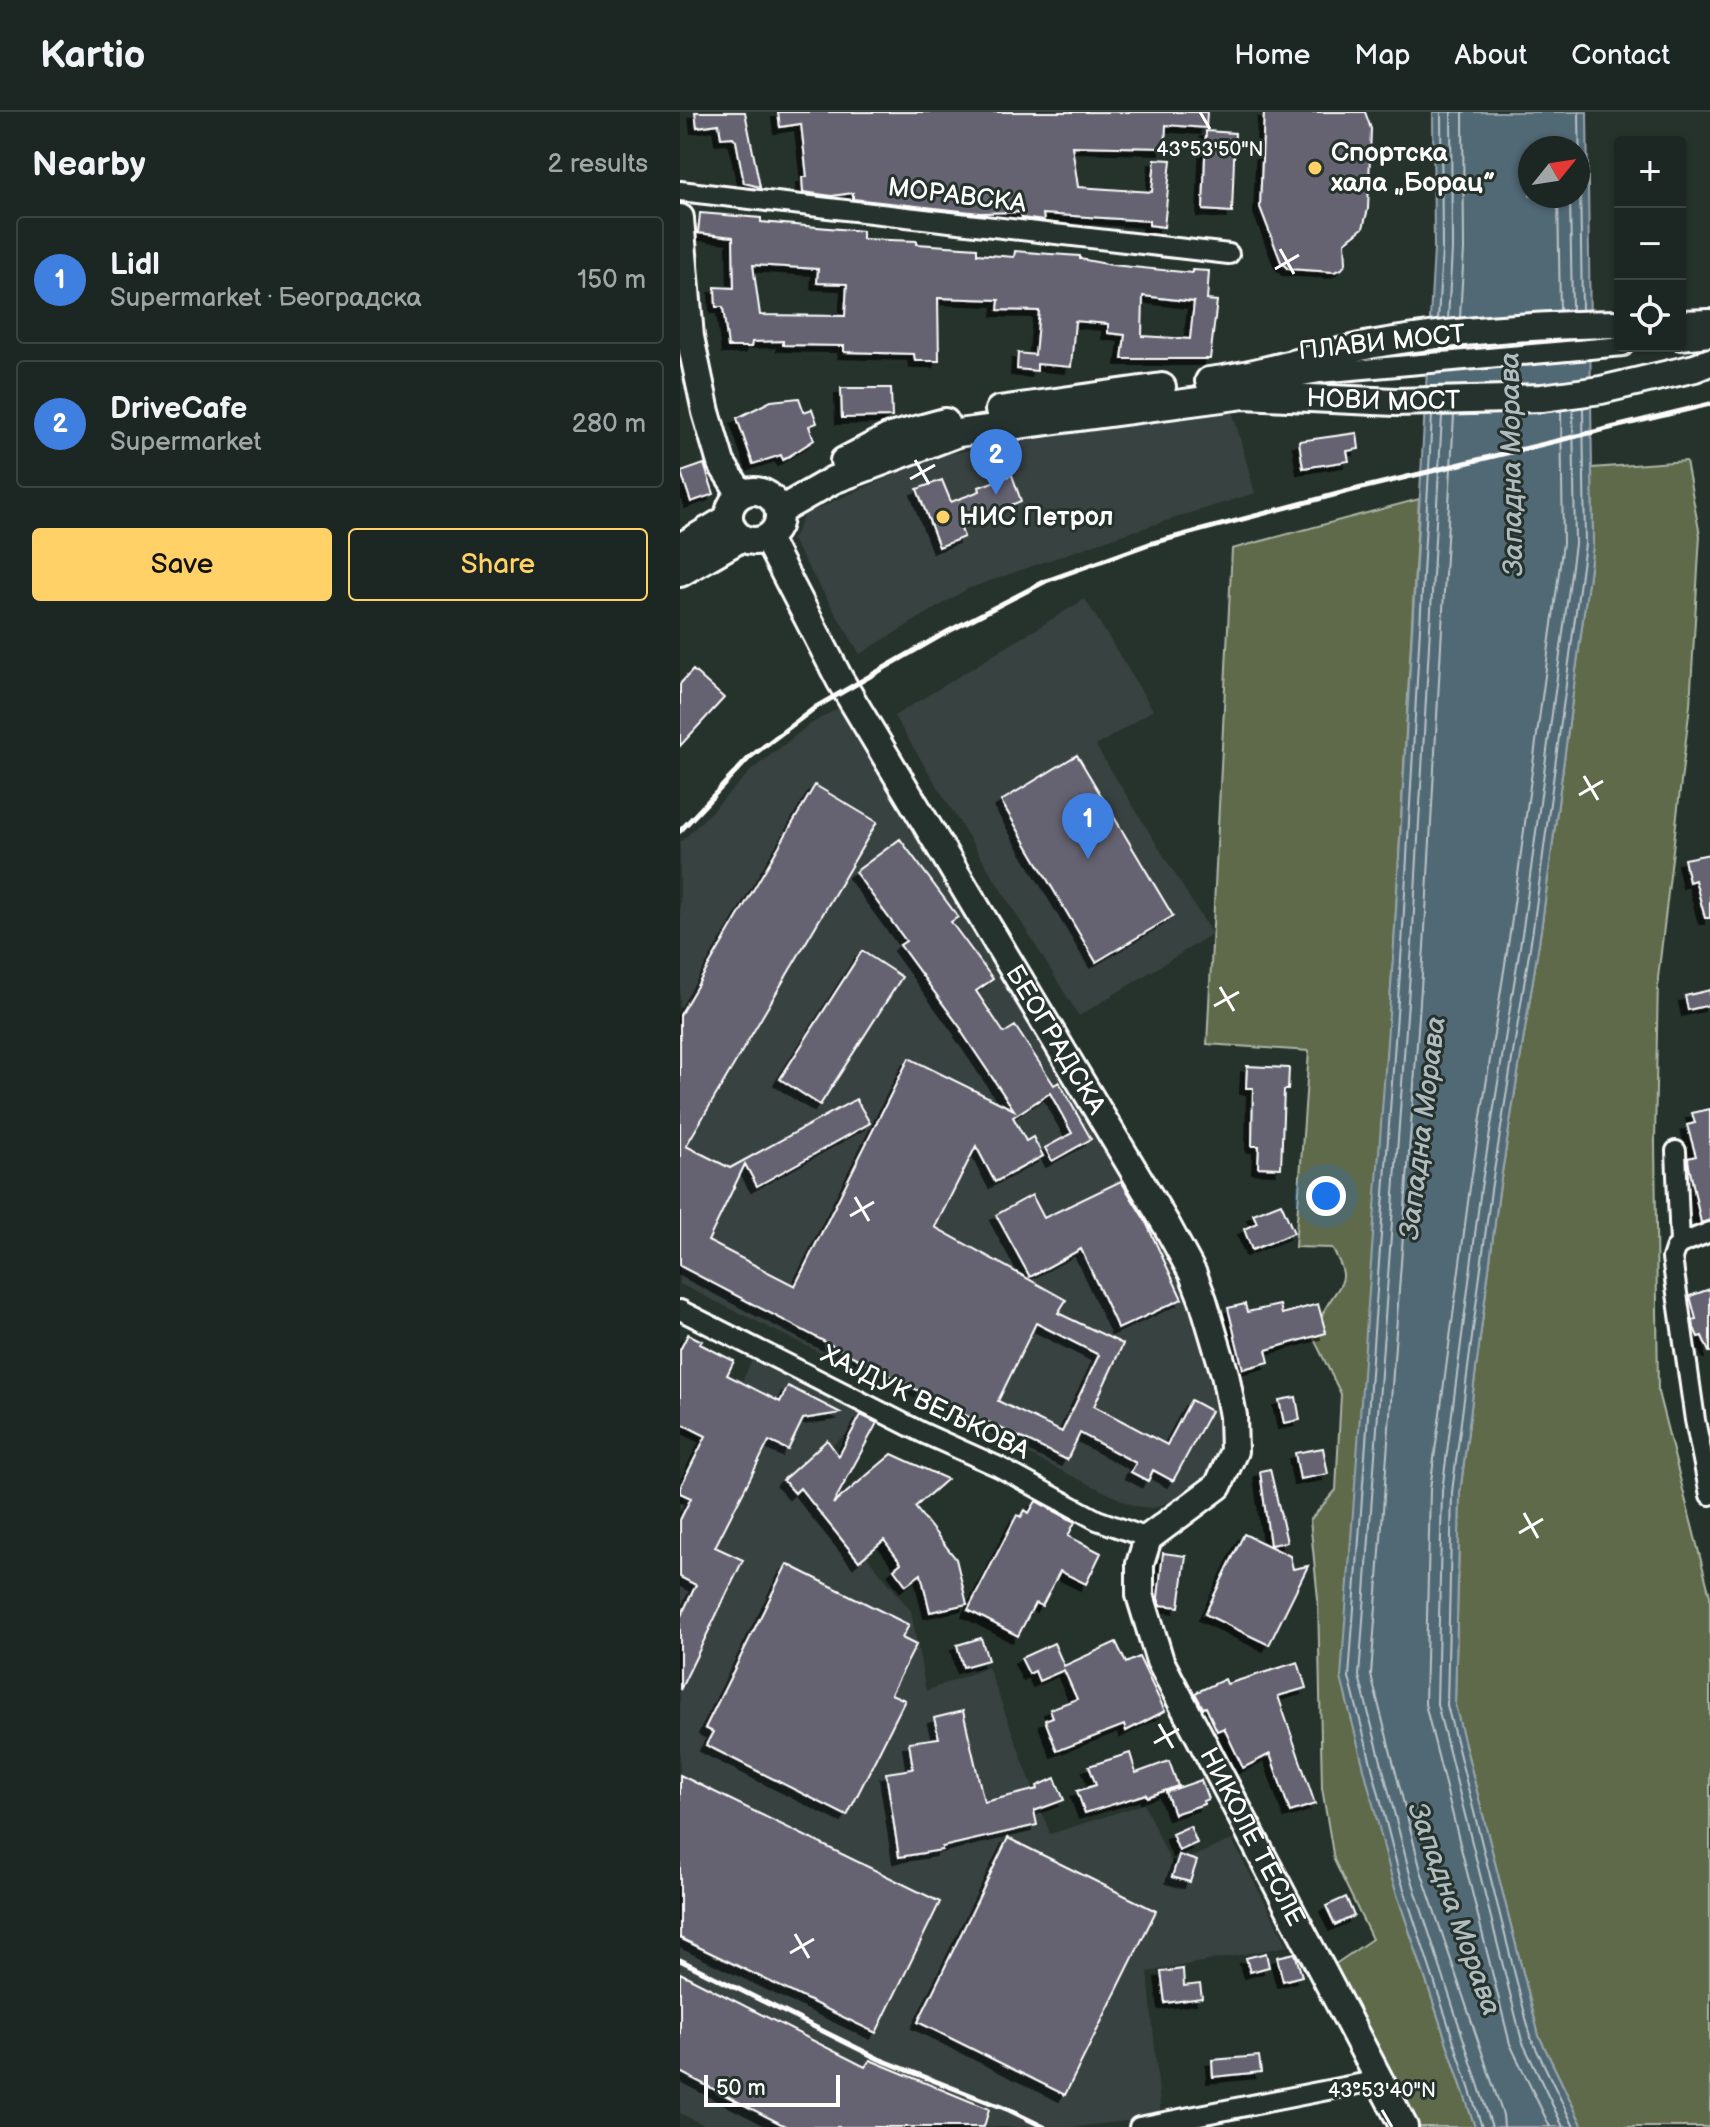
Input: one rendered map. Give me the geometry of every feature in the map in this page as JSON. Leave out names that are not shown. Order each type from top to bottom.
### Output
[{"type":"street","name":"МОРАВСКА","points":[[680,191],[1229,254]]},
{"type":"street","points":[[680,218],[690,337],[706,412],[721,463],[741,494]]},
{"type":"street","points":[[1686,324],[1710,323]]},
{"type":"street","name":"НОВИ МОСТ","points":[[1243,386],[1321,355],[1501,327],[1614,324]]},
{"type":"street","points":[[1686,339],[1710,337]]},
{"type":"street","name":"ПЛАВИ МОСТ","points":[[1243,386],[1319,373],[1614,347]]},
{"type":"street","name":"НОВИ МОСТ","points":[[1243,386],[1396,402],[1542,398],[1601,390],[1710,362]]},
{"type":"street","points":[[776,505],[958,433],[1243,386]]},
{"type":"street","points":[[746,532],[732,504],[741,494],[754,491],[776,505]]},
{"type":"street","points":[[680,547],[778,527],[776,505]]},
{"type":"street","points":[[680,573],[746,532]]},
{"type":"street","name":"БЕОГРАДСКА","points":[[746,532],[840,680],[1078,1074],[1167,1226],[1198,1287],[1225,1374],[1233,1416],[1234,1451],[1218,1486],[1148,1538]]},
{"type":"street","points":[[1676,1151],[1680,1244],[1672,1258],[1695,1420],[1710,1495]]},
{"type":"street","points":[[1680,1244],[1710,1232]]},
{"type":"street","name":"ХАЈДУК ВЕЉКОВА","points":[[680,1310],[852,1398],[999,1467],[1097,1520],[1148,1538]]},
{"type":"street","name":"НИКОЛЕ ТЕСЛЕ","points":[[1148,1538],[1140,1564],[1140,1595],[1160,1661],[1404,2127]]},
{"type":"street","points":[[1139,2127],[1379,2080]]},
{"type":"shaded area","points":[[1232,410],[1255,493],[1118,536],[967,589],[860,654],[792,540],[805,514],[934,457],[1024,439]]},
{"type":"shaded area","points":[[1085,599],[1153,710],[1096,746],[1212,934],[1079,1016],[894,716]]},
{"type":"shaded area","points":[[840,707],[1082,1107],[1186,1294],[1217,1386],[1221,1418],[1218,1457],[1206,1479],[1185,1495],[1154,1508],[1134,1506],[680,1284],[680,843],[754,768],[809,725]]},
{"type":"shaded area","points":[[752,1361],[868,1418],[798,1471],[911,1611],[926,1691],[988,1667],[1050,1834],[1144,1804],[1172,1865],[1232,1840],[1288,1946],[1148,1972],[1161,2117],[1076,2127],[708,2127],[680,2113],[680,1504]]},
{"type":"green space","points":[[1686,461],[1700,535],[1690,705],[1658,978],[1655,1141],[1658,1392],[1710,1596],[1710,2127],[1583,2127],[1539,2036],[1455,1705],[1460,1493],[1499,1191],[1541,930],[1593,545],[1592,468]]},
{"type":"green space","points":[[1419,499],[1373,1250],[1392,1879],[1475,2127],[1414,2127],[1331,1967],[1372,1939],[1334,1860],[1322,1788],[1318,1599],[1310,1520],[1336,1490],[1341,1394],[1314,1339],[1323,1312],[1340,1286],[1343,1275],[1332,1248],[1295,1247],[1309,1051],[1207,1044],[1232,549]]},
{"type":"water","name":"Западна Морава","points":[[1433,112],[1587,112],[1587,136],[1518,136],[1518,208],[1588,208],[1593,545],[1541,930],[1499,1191],[1460,1493],[1455,1705],[1539,2036],[1583,2127],[1475,2127],[1392,1879],[1341,1678],[1394,945],[1434,249]]},
{"type":"building","points":[[695,112],[745,112],[760,187],[744,183],[733,137],[721,138],[719,124],[697,127]]},
{"type":"building","points":[[778,112],[1207,112],[1206,128],[1166,125],[1165,148],[1072,146],[1078,187],[1152,192],[1155,159],[1171,160],[1164,227],[1149,225],[1149,221],[1043,214],[1044,221],[1022,218],[1021,212],[980,213],[853,199],[853,193],[832,196],[803,192],[802,177],[807,177],[801,124],[780,127]]},
{"type":"building","name":"Спортска хала „Борац”","points":[[1264,112],[1365,112],[1371,129],[1368,209],[1363,228],[1345,242],[1346,263],[1342,269],[1334,272],[1288,269],[1281,262],[1260,207]]},
{"type":"building","points":[[1206,131],[1235,133],[1232,212],[1203,210]]},
{"type":"building","points":[[700,213],[862,231],[862,239],[977,248],[977,254],[1014,257],[1015,251],[1080,256],[1080,259],[1112,265],[1192,273],[1192,270],[1209,271],[1207,300],[1217,301],[1210,359],[1122,359],[1125,335],[1108,333],[1108,324],[1075,321],[1071,367],[1037,364],[1037,371],[1017,369],[1018,353],[1035,355],[1039,311],[998,310],[999,300],[938,298],[939,361],[915,361],[914,354],[844,352],[844,346],[783,345],[783,341],[752,342],[751,347],[728,347],[723,307],[716,307],[715,287],[734,288],[733,237],[698,233]],"holes":[[[753,265],[818,269],[817,283],[847,284],[845,316],[760,315]],[[1143,296],[1194,302],[1190,339],[1142,336]]]},
{"type":"building","points":[[841,388],[891,388],[892,417],[842,418]]},
{"type":"building","points":[[799,398],[804,412],[812,409],[817,423],[809,426],[814,440],[783,460],[781,455],[753,464],[737,418],[771,401]]},
{"type":"building","points":[[1357,433],[1359,449],[1347,451],[1349,461],[1303,468],[1299,441]]},
{"type":"building","points":[[704,464],[714,494],[691,502],[681,472]]},
{"type":"building","points":[[1012,475],[1021,501],[960,526],[964,537],[939,547],[917,489],[942,480],[951,502]]},
{"type":"building","points":[[693,670],[724,698],[680,746],[680,684]]},
{"type":"building","points":[[1077,755],[1173,916],[1096,962],[1001,801]]},
{"type":"building","points":[[815,785],[877,822],[686,1146],[730,1168],[856,1099],[870,1123],[757,1186],[745,1164],[708,1241],[795,1286],[909,1058],[1014,1110],[962,1030],[900,945],[906,941],[855,872],[900,839],[958,917],[951,922],[993,979],[976,991],[1004,1033],[1015,1026],[1054,1085],[1059,1082],[1091,1139],[1052,1161],[1045,1148],[1072,1133],[1050,1093],[1013,1117],[1026,1141],[1033,1137],[1043,1156],[995,1182],[976,1146],[935,1227],[1066,1300],[1058,1313],[1123,1344],[1094,1406],[1167,1445],[1191,1400],[1211,1411],[1173,1481],[1153,1470],[1148,1481],[1131,1472],[1136,1463],[1080,1433],[1067,1460],[988,1422],[986,1426],[680,1266],[680,1015]],"holes":[[[1036,1323],[1099,1355],[1062,1432],[998,1401]]]},
{"type":"building","points":[[1710,854],[1710,918],[1705,918],[1695,880],[1689,882],[1684,859]]},
{"type":"building","points":[[862,951],[902,977],[820,1105],[780,1079]]},
{"type":"building","points":[[1710,990],[1710,1005],[1688,1010],[1685,996]]},
{"type":"building","points":[[1247,1066],[1289,1068],[1288,1090],[1284,1090],[1281,1168],[1258,1167],[1259,1146],[1252,1146],[1253,1088],[1246,1088]]},
{"type":"building","points":[[1710,1109],[1710,1220],[1701,1223],[1688,1158],[1696,1156],[1687,1125],[1695,1123],[1692,1113]]},
{"type":"building","points":[[1121,1181],[1145,1220],[1182,1299],[1118,1329],[1081,1249],[1030,1277],[996,1215],[1032,1195],[1044,1218]]},
{"type":"building","points":[[1281,1203],[1294,1233],[1252,1250],[1244,1229],[1257,1223],[1253,1214]]},
{"type":"building","points":[[1710,1289],[1709,1352],[1702,1336],[1698,1337],[1694,1328],[1693,1320],[1696,1319],[1690,1296]]},
{"type":"building","points":[[1245,1304],[1247,1312],[1280,1305],[1282,1314],[1318,1304],[1326,1333],[1266,1350],[1269,1362],[1243,1369],[1228,1308]]},
{"type":"building","points":[[688,1334],[702,1341],[700,1344],[734,1361],[727,1375],[780,1402],[788,1386],[841,1413],[803,1419],[788,1450],[769,1441],[715,1547],[743,1560],[680,1690],[680,1618],[696,1585],[680,1577],[680,1520],[691,1498],[680,1493],[680,1488],[706,1436],[680,1423],[680,1350]]},
{"type":"building","points":[[1296,1397],[1300,1420],[1284,1423],[1279,1400]]},
{"type":"building","points":[[861,1415],[877,1423],[833,1504],[892,1454],[947,1479],[915,1507],[956,1559],[967,1604],[930,1612],[921,1574],[906,1585],[894,1569],[901,1563],[884,1540],[859,1561],[800,1488],[795,1493],[783,1480],[827,1440],[839,1456]]},
{"type":"building","points":[[1323,1448],[1328,1474],[1300,1479],[1295,1453]]},
{"type":"building","points":[[1270,1469],[1287,1542],[1270,1545],[1260,1471]]},
{"type":"building","points":[[1036,1501],[1075,1522],[1068,1536],[1101,1553],[1086,1584],[1060,1571],[1042,1606],[1035,1603],[1018,1636],[968,1610],[1017,1515],[1021,1517],[1025,1510],[1029,1513]]},
{"type":"building","points":[[1244,1534],[1290,1556],[1293,1569],[1308,1566],[1269,1645],[1205,1614]]},
{"type":"building","points":[[1163,1553],[1186,1556],[1179,1607],[1160,1605]]},
{"type":"building","points":[[787,1564],[909,1625],[902,1638],[916,1645],[891,1694],[905,1700],[847,1816],[706,1745],[713,1732],[705,1728]]},
{"type":"building","points":[[981,1638],[988,1660],[963,1667],[957,1645]]},
{"type":"building","points":[[1116,1642],[1126,1663],[1139,1657],[1165,1711],[1126,1731],[1124,1725],[1057,1751],[1045,1720],[1053,1717],[1050,1709],[1077,1699],[1064,1670],[1039,1681],[1035,1671],[1029,1674],[1021,1658],[1054,1643],[1064,1666]]},
{"type":"building","points":[[1298,1662],[1306,1688],[1278,1696],[1315,1804],[1290,1812],[1270,1754],[1243,1768],[1224,1728],[1217,1731],[1206,1707],[1203,1708],[1195,1693],[1225,1679],[1227,1684]]},
{"type":"building","points":[[963,1711],[984,1802],[1038,1789],[1037,1786],[1055,1778],[1064,1800],[1034,1811],[1037,1825],[942,1847],[942,1850],[899,1857],[886,1773],[913,1769],[909,1742],[939,1738],[934,1718]]},
{"type":"building","points":[[1130,1753],[1136,1773],[1169,1761],[1178,1786],[1085,1813],[1077,1791],[1096,1785],[1089,1766]]},
{"type":"building","points":[[680,1775],[940,1902],[876,2033],[680,1938]]},
{"type":"building","points":[[1201,1780],[1208,1799],[1203,1801],[1204,1804],[1174,1814],[1166,1792]]},
{"type":"building","points":[[1190,1826],[1197,1843],[1179,1851],[1172,1834]]},
{"type":"building","points":[[1008,1838],[1156,1911],[1065,2095],[918,2022]]},
{"type":"building","points":[[1179,1855],[1197,1861],[1190,1882],[1172,1877]]},
{"type":"building","points":[[1346,1897],[1354,1916],[1335,1925],[1326,1906]]},
{"type":"building","points":[[1266,1953],[1269,1967],[1250,1972],[1246,1958]]},
{"type":"building","points":[[1295,1953],[1302,1976],[1283,1981],[1277,1957]]},
{"type":"building","points":[[1183,1969],[1184,1986],[1200,1984],[1202,1998],[1165,2003],[1161,1972]]},
{"type":"building","points":[[680,1973],[865,2067],[870,2060],[989,2109],[984,2127],[787,2127],[680,2072]]},
{"type":"building","points":[[1259,2056],[1261,2072],[1213,2077],[1212,2060]]},
{"type":"railway","points":[[680,831],[750,757],[816,707],[947,632],[1046,581],[1149,544],[1345,492],[1710,404]]},
{"type":"railway","points":[[680,1960],[879,2059],[1044,2127]]},
{"type":"place","name":"Спортска хала „Борац”","points":[[1315,168]]},
{"type":"place","name":"DriveCafe","points":[[996,495]]},
{"type":"place","name":"НИС Петрол","points":[[943,517]]},
{"type":"place","name":"Lidl","points":[[1088,859]]}]
